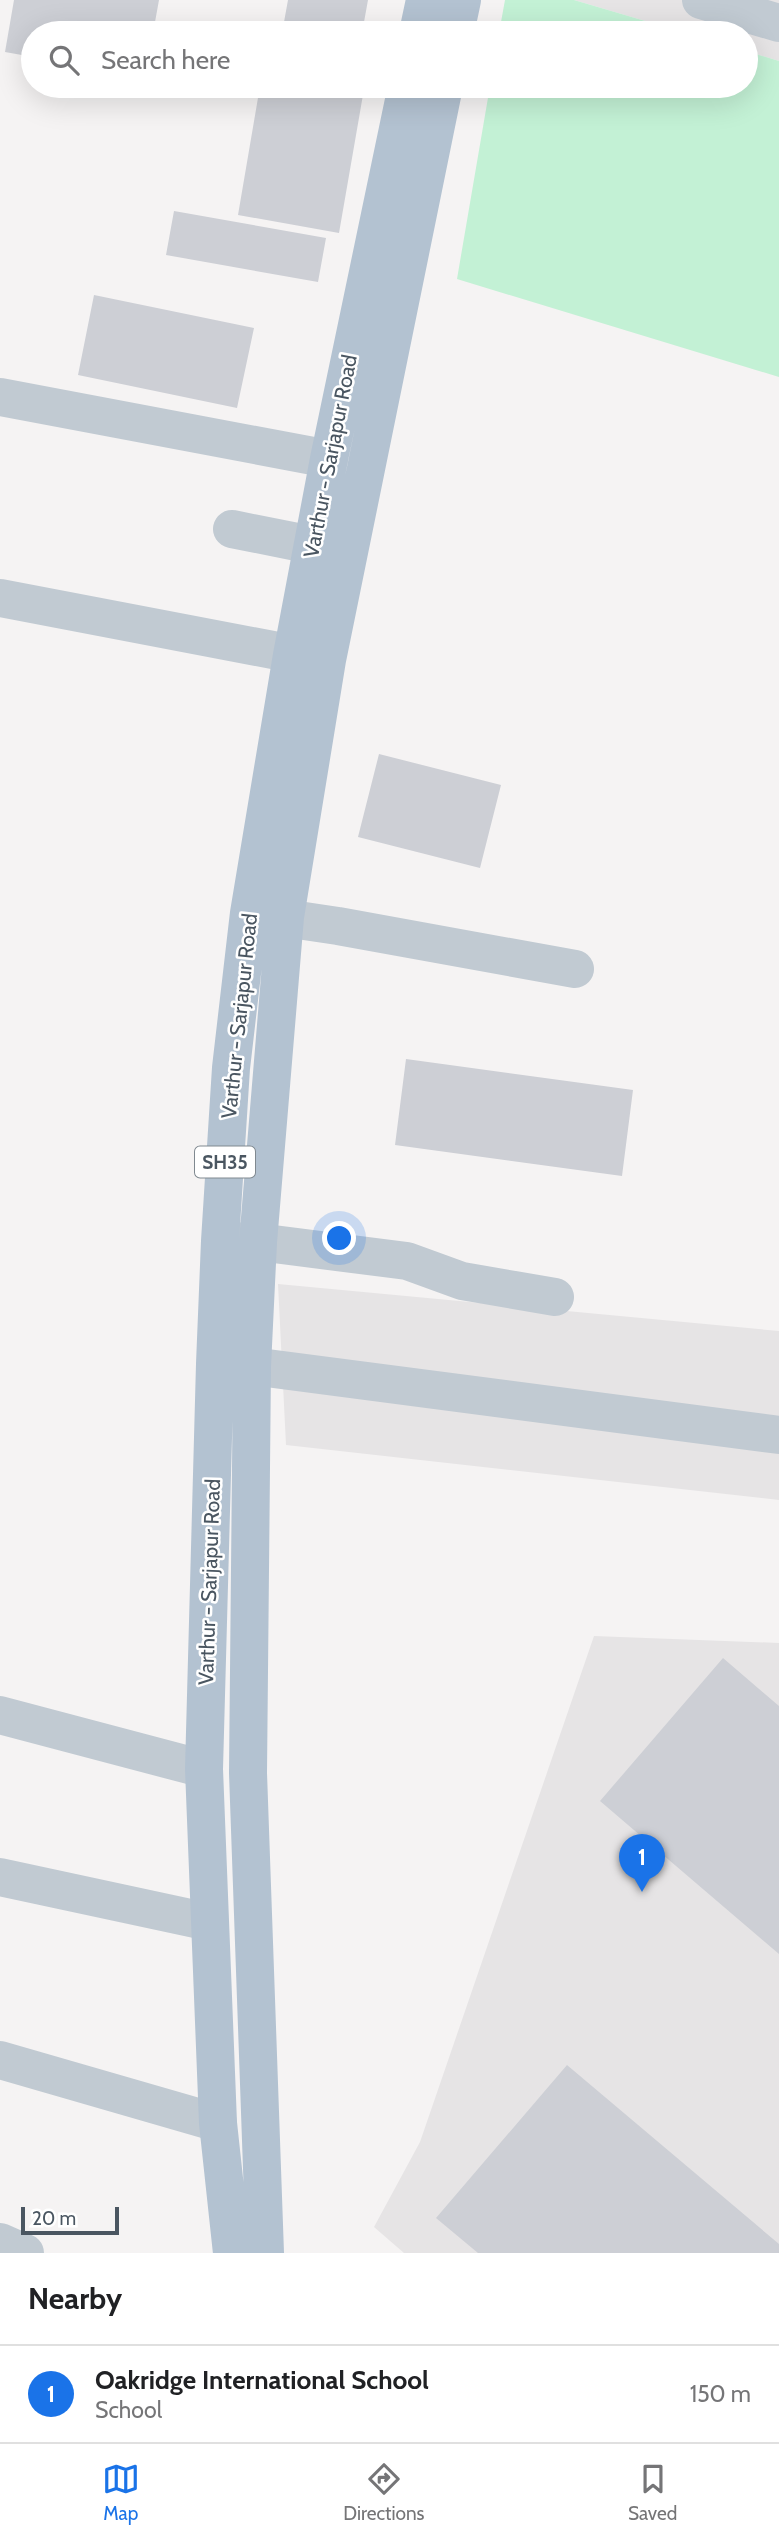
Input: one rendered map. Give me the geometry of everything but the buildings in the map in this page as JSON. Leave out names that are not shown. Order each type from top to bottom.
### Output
[{"type":"main road","points":[[421,21],[425,0]]},
{"type":"main road","points":[[458,21],[462,0]]},
{"type":"main road","name":"Varthur - Sarjapur Road","points":[[309,658],[312,545],[404,98]]},
{"type":"main road","name":"Varthur - Sarjapur Road","points":[[232,2253],[218,2123],[204,1769],[215,1364],[231,1068],[267,915],[309,658],[441,98]]},
{"type":"main road","name":"Varthur - Sarjapur Road","points":[[265,2253],[248,1773],[252,1366],[267,915]]},
{"type":"street","points":[[701,0],[779,23]]},
{"type":"street","points":[[0,397],[329,459]]},
{"type":"street","points":[[232,529],[312,545]]},
{"type":"street","points":[[0,598],[309,658]]},
{"type":"street","points":[[267,915],[575,969]]},
{"type":"street","points":[[220,1241],[258,1242],[407,1261],[462,1281],[555,1297]]},
{"type":"street","points":[[215,1364],[252,1366],[779,1435]]},
{"type":"street","points":[[0,1715],[204,1769]]},
{"type":"street","points":[[0,1877],[209,1922]]},
{"type":"street","points":[[0,2060],[218,2123]]},
{"type":"street","points":[[0,2242],[25,2253]]},
{"type":"shaded area","points":[[574,0],[779,0],[779,61],[758,55],[758,21],[645,21]]},
{"type":"shaded area","points":[[278,1284],[779,1331],[779,1500],[286,1445]]},
{"type":"shaded area","points":[[594,1636],[779,1643],[779,2253],[404,2253],[374,2227],[420,2142]]},
{"type":"green space","points":[[505,0],[574,0],[645,21],[501,21]]},
{"type":"green space","points":[[758,55],[779,61],[779,377],[457,279],[488,98],[758,98]]},
{"type":"place","name":"Oakridge International School","points":[[642,1892]]}]
